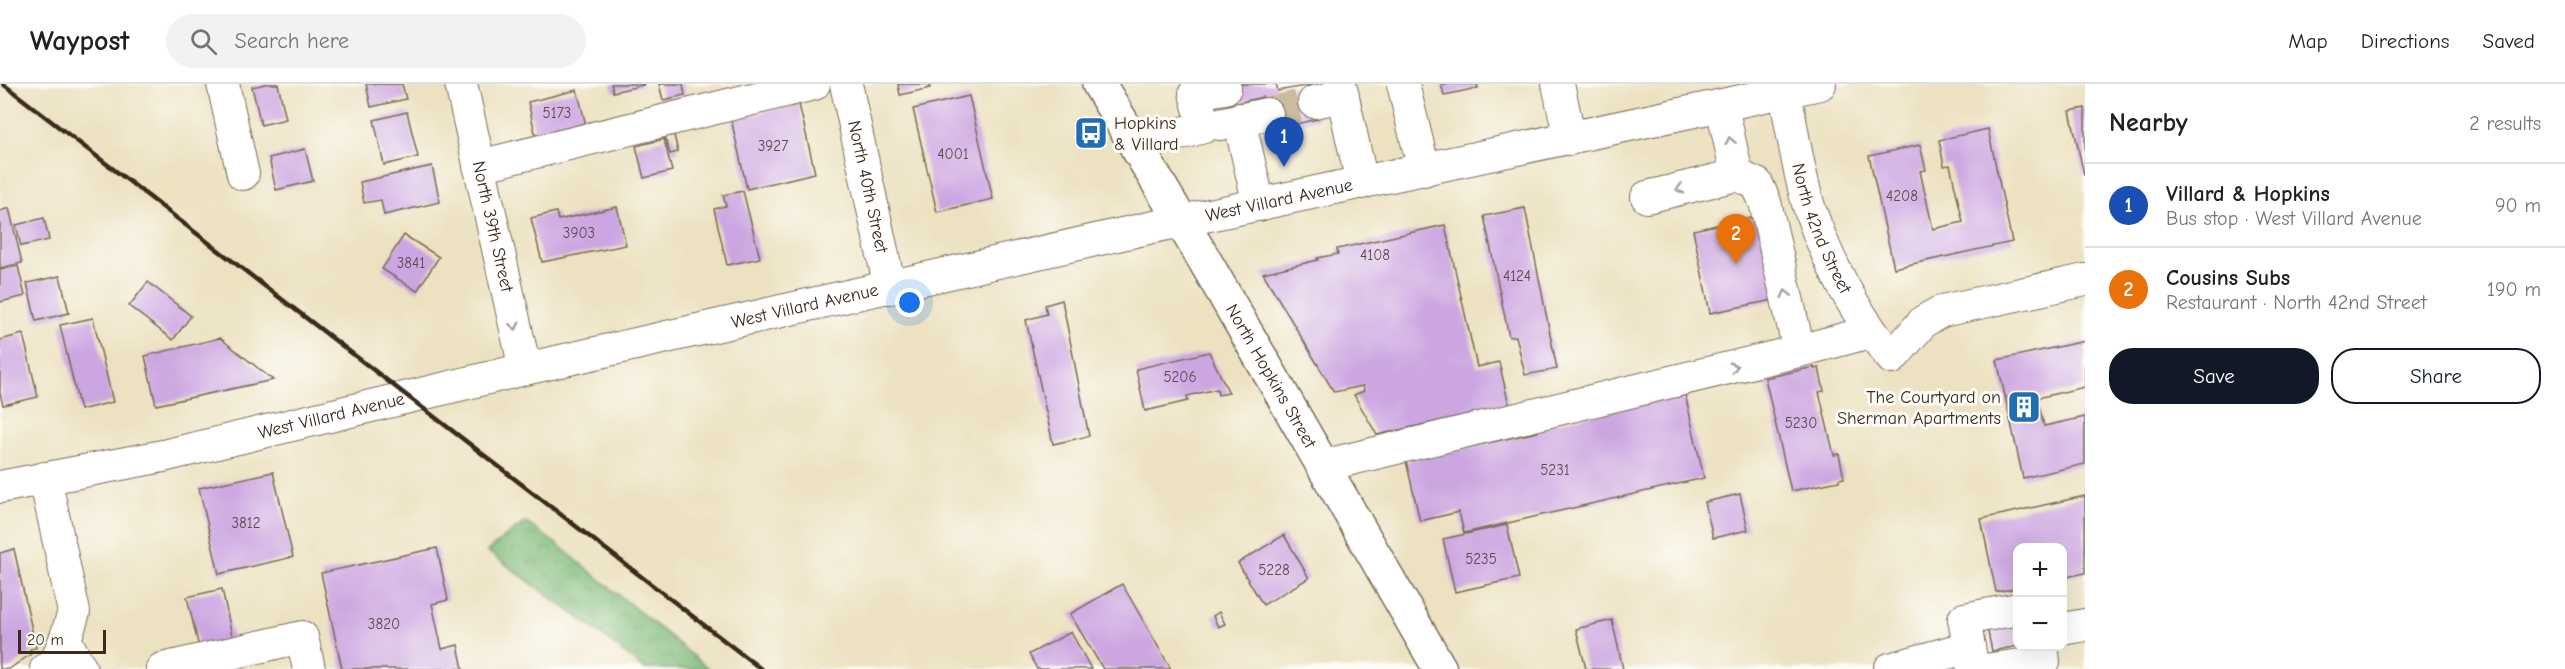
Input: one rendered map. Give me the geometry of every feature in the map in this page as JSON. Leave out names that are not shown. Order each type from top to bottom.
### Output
[{"type":"main road","name":"North Hopkins Street","points":[[1099,84],[1182,222],[1440,669]]},
{"type":"street","points":[[223,84],[243,174]]},
{"type":"street","name":"North 39th Street","points":[[461,84],[525,369]]},
{"type":"street","points":[[480,166],[814,84]]},
{"type":"street","name":"North 40th Street","points":[[846,84],[890,288]]},
{"type":"street","points":[[1403,84],[1424,170]]},
{"type":"street","points":[[1558,84],[1570,139]]},
{"type":"street","name":"West Villard Avenue","points":[[0,487],[163,456],[525,369],[1182,222],[1722,106],[1784,88],[1820,84]]},
{"type":"street","points":[[1204,127],[1194,89],[1225,88]]},
{"type":"street","name":"North 42nd Street","points":[[1784,88],[1810,209],[1830,259],[1870,332],[1892,358],[1924,321],[1942,311],[2085,280]]},
{"type":"street","points":[[1332,94],[1362,183]]},
{"type":"street","points":[[1722,106],[1737,175]]},
{"type":"street","points":[[1136,146],[1253,116],[1259,206]]},
{"type":"street","points":[[1647,197],[1737,175],[1757,184],[1765,202],[1799,351]]},
{"type":"street","points":[[1322,466],[1870,332]]},
{"type":"street","points":[[45,478],[74,612],[55,664],[46,669]]},
{"type":"street","points":[[1890,669],[1971,658],[1964,619],[2013,610]]},
{"type":"street","points":[[2067,627],[2085,625]]},
{"type":"street","points":[[162,669],[302,637],[309,669]]},
{"type":"street","points":[[65,640],[81,669]]},
{"type":"street","points":[[1991,669],[2044,662],[2043,651]]},
{"type":"green space","points":[[525,522],[558,545],[709,669],[644,669],[594,629],[487,551]]},
{"type":"building","points":[[278,84],[286,119],[261,125],[252,87]]},
{"type":"building","points":[[366,84],[402,84],[406,99],[371,107]]},
{"type":"building","points":[[611,84],[644,84],[644,85],[613,92]]},
{"type":"building","points":[[659,84],[683,84],[685,95],[663,100]]},
{"type":"building","points":[[898,84],[929,84],[930,88],[900,95]]},
{"type":"building","points":[[1224,84],[1276,84],[1278,91],[1310,85],[1318,119],[1270,130],[1263,97],[1229,105]]},
{"type":"building","points":[[1441,84],[1477,84],[1478,88],[1444,95]]},
{"type":"building","points":[[577,90],[586,125],[536,137],[528,102]]},
{"type":"building","points":[[969,96],[993,199],[937,212],[913,109]]},
{"type":"building","points":[[799,104],[815,173],[747,189],[731,119]]},
{"type":"building","points":[[2085,108],[2085,175],[2084,175],[2070,111]]},
{"type":"building","points":[[407,112],[418,157],[384,165],[374,120]]},
{"type":"building","points":[[1988,129],[2012,242],[1894,268],[1869,156],[1920,145],[1926,170],[1920,171],[1933,229],[1963,222],[1950,165],[1944,166],[1939,140]]},
{"type":"building","points":[[674,135],[678,152],[670,154],[665,137]]},
{"type":"building","points":[[664,139],[672,171],[644,178],[636,146]]},
{"type":"building","points":[[305,149],[313,181],[276,190],[269,158]]},
{"type":"building","points":[[432,166],[440,202],[384,215],[381,200],[364,203],[360,182]]},
{"type":"building","points":[[743,191],[760,258],[727,265],[714,209],[726,206],[723,195]]},
{"type":"building","points":[[617,207],[626,245],[542,262],[531,218],[556,212],[558,220]]},
{"type":"building","points":[[9,208],[22,263],[0,268],[0,211]]},
{"type":"building","points":[[1525,208],[1557,369],[1525,375],[1516,336],[1509,337],[1484,216]]},
{"type":"building","points":[[1761,216],[1778,299],[1710,313],[1693,230]]},
{"type":"building","points":[[44,218],[49,240],[21,246],[16,225]]},
{"type":"building","points":[[1445,225],[1477,367],[1499,362],[1509,405],[1377,435],[1354,395],[1364,391],[1363,386],[1334,392],[1263,273],[1338,254],[1337,249]]},
{"type":"building","points":[[404,235],[439,257],[417,291],[382,269]]},
{"type":"building","points":[[18,266],[25,296],[0,302],[0,270]]},
{"type":"building","points":[[60,276],[69,313],[36,321],[27,283]]},
{"type":"building","points":[[148,282],[191,316],[173,340],[129,306]]},
{"type":"building","points":[[1062,300],[1089,436],[1053,444],[1026,320],[1047,314],[1045,305]]},
{"type":"building","points":[[93,318],[113,402],[80,410],[60,325]]},
{"type":"building","points":[[23,334],[38,397],[3,405],[0,394],[0,340]]},
{"type":"building","points":[[220,338],[273,380],[156,405],[145,356]]},
{"type":"building","name":"The Courtyard on Sherman Apartments","points":[[2085,341],[2085,387],[2037,398],[2044,426],[2085,417],[2085,464],[2023,478],[1997,360]]},
{"type":"building","points":[[1209,352],[1229,393],[1218,395],[1217,389],[1187,396],[1188,401],[1145,411],[1136,369]]},
{"type":"building","points":[[1814,367],[1814,369],[1819,368],[1824,391],[1819,392],[1834,455],[1839,454],[1844,478],[1791,491],[1765,378]]},
{"type":"building","points":[[1685,394],[1704,478],[1464,533],[1459,512],[1420,521],[1406,461],[1538,432],[1537,427]]},
{"type":"building","points":[[273,472],[293,557],[219,574],[199,488]]},
{"type":"building","points":[[1740,494],[1748,530],[1713,538],[1705,502]]},
{"type":"building","points":[[2085,496],[2085,573],[2067,577],[2067,543],[2013,543],[2013,589],[1996,592],[1981,519]]},
{"type":"building","points":[[1507,525],[1519,578],[1455,592],[1443,539]]},
{"type":"building","points":[[1284,535],[1309,578],[1263,605],[1238,563]]},
{"type":"building","points":[[437,548],[448,600],[432,604],[442,649],[458,645],[463,669],[342,669],[321,573]]},
{"type":"building","points":[[14,549],[36,648],[30,649],[31,654],[9,669],[0,669],[0,553]]},
{"type":"building","points":[[1122,584],[1171,669],[1103,669],[1070,614]]},
{"type":"building","points":[[222,589],[234,645],[200,652],[187,597]]},
{"type":"building","points":[[1219,612],[1225,624],[1218,627],[1213,616]]},
{"type":"building","points":[[2013,617],[2013,647],[1992,651],[1986,623]]},
{"type":"building","points":[[1612,620],[1623,669],[1586,669],[1576,629]]},
{"type":"building","points":[[1071,632],[1091,669],[1037,669],[1029,654]]},
{"type":"tunnel","points":[[1267,114],[1314,102]]},
{"type":"railway","points":[[3,84],[761,669]]},
{"type":"place","name":"Hopkins & Villard","points":[[1091,133]]},
{"type":"place","name":"Villard & Hopkins","points":[[1284,167]]},
{"type":"place","name":"Cousins Subs","points":[[1736,264]]},
{"type":"place","name":"The Courtyard on Sherman Apartments","points":[[2024,407]]}]
